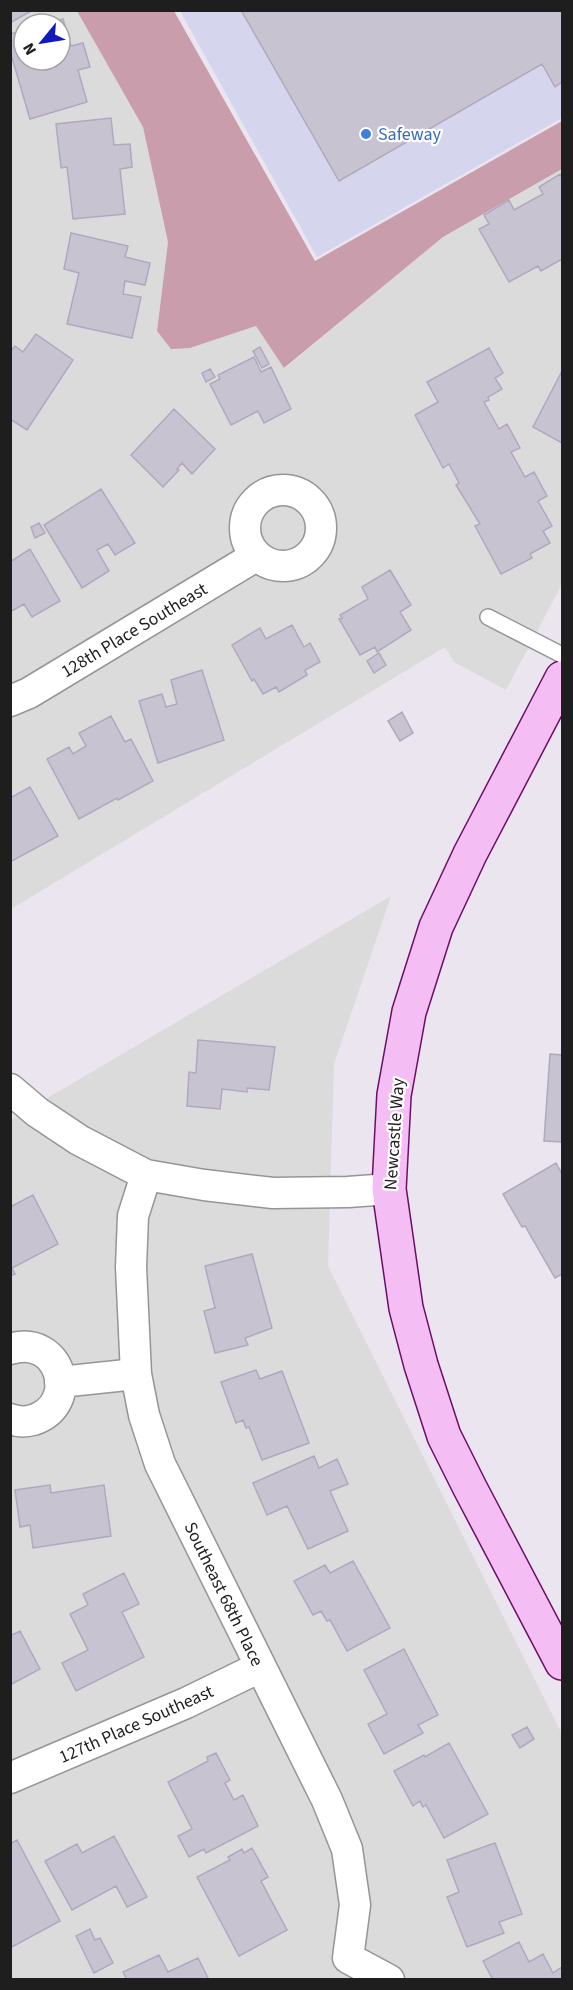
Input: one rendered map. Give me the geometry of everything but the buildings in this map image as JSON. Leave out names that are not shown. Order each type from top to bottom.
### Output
[{"type":"main road","name":"Newcastle Way","points":[[562,678],[470,854],[436,927],[409,1012],[394,1095],[389,1188],[406,1308],[421,1365],[444,1436],[562,1663]]},
{"type":"street","name":"128th Place Southeast","points":[[10,700],[29,693],[256,556]]},
{"type":"street","points":[[10,1089],[37,1112],[79,1140],[146,1174],[204,1185],[273,1192],[348,1192],[389,1188]]},
{"type":"street","name":"Southeast 68th Place","points":[[146,1174],[133,1216],[130,1267],[136,1374],[144,1415],[160,1464],[327,1800],[347,1848],[354,1905],[343,1969],[389,1980]]},
{"type":"street","points":[[10,1349],[31,1347],[44,1352],[59,1372],[60,1382],[58,1399],[41,1418],[28,1422],[10,1419]]},
{"type":"street","points":[[60,1382],[136,1374]]},
{"type":"street","name":"127th Place Southeast","points":[[10,1778],[186,1703],[260,1667]]},
{"type":"lane","points":[[488,616],[562,655]]},
{"type":"shaded area","points":[[11,11],[77,11],[143,126],[168,242],[157,331],[190,348],[256,326],[285,368],[443,237],[562,169],[562,584],[506,690],[454,662],[445,647],[11,909]]},
{"type":"shaded area","points":[[77,11],[174,11],[315,261],[562,121],[562,169],[443,237],[284,368],[256,326],[190,348],[171,349],[157,331],[168,242],[143,127]]},
{"type":"shaded area","points":[[180,11],[562,11],[562,118],[317,257]]},
{"type":"shaded area","points":[[391,896],[334,1064],[328,1266],[562,1734],[562,1979],[11,1979],[10,1120]]},
{"type":"place","name":"Safeway","points":[[366,134]]}]
